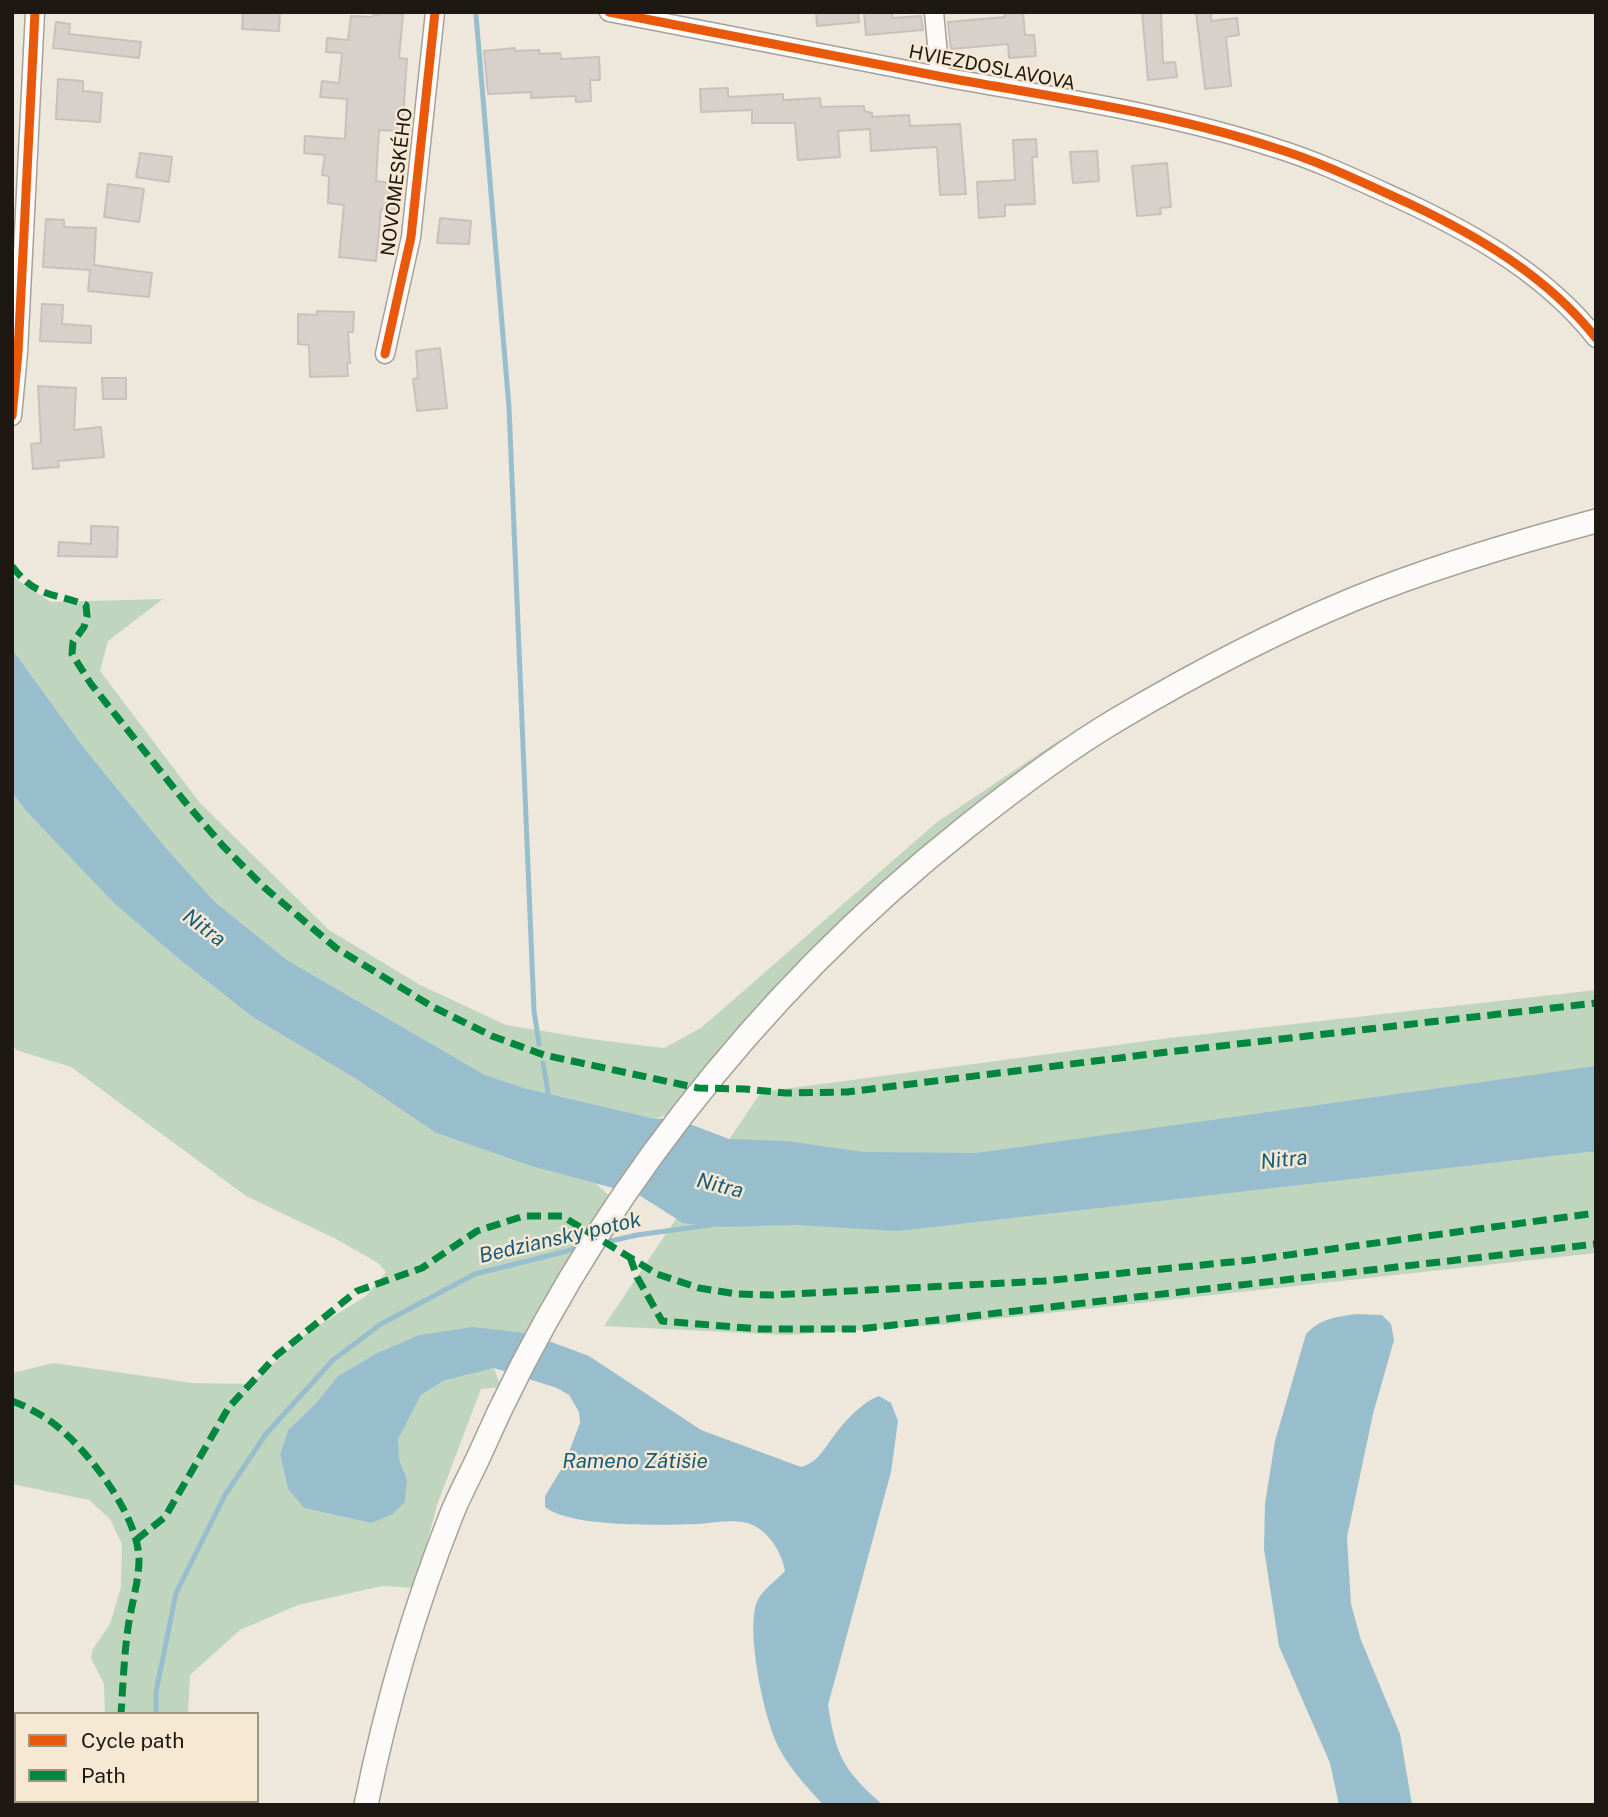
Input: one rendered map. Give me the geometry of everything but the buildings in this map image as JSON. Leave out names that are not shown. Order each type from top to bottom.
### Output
[{"type":"main road","points":[[366,1805],[408,1637],[452,1514],[501,1404],[608,1218],[667,1135],[728,1058],[787,992],[895,886],[939,849],[1025,782],[1115,721],[1200,673],[1353,599],[1466,558],[1596,521]]},
{"type":"street","points":[[12,416],[18,353],[35,12]]},
{"type":"street","name":"NOVOMESKÉHO","points":[[385,354],[411,237],[435,12]]},
{"type":"street","name":"HVIEZDOSLAVOVA","points":[[609,12],[1152,117],[1222,133],[1290,153],[1362,182],[1437,217],[1495,249],[1555,294],[1596,338]]},
{"type":"street","points":[[934,12],[940,76]]},
{"type":"green space","points":[[12,574],[51,602],[163,599],[108,641],[100,671],[200,803],[329,930],[420,985],[506,1025],[598,1040],[664,1048],[701,1028],[936,823],[1064,737],[970,812],[678,1110],[656,1119],[524,1088],[485,1075],[287,960],[215,902],[165,847],[84,748],[12,649]]},
{"type":"green space","points":[[12,792],[26,811],[115,903],[180,960],[254,1018],[356,1079],[436,1133],[531,1166],[595,1183],[613,1199],[544,1312],[527,1333],[477,1328],[419,1335],[377,1353],[338,1376],[316,1403],[288,1430],[280,1455],[288,1489],[304,1508],[371,1523],[407,1479],[399,1459],[397,1439],[421,1395],[443,1381],[494,1368],[501,1387],[481,1389],[437,1505],[415,1588],[382,1586],[298,1605],[240,1630],[190,1675],[188,1712],[105,1712],[104,1684],[91,1658],[93,1649],[110,1624],[121,1587],[122,1544],[110,1519],[89,1500],[12,1484],[12,1373],[54,1363],[193,1383],[251,1384],[308,1332],[366,1296],[386,1272],[378,1263],[336,1239],[246,1196],[71,1067],[16,1050],[12,1043]]},
{"type":"green space","points":[[1596,990],[1596,1253],[939,1325],[787,1335],[604,1326],[761,1092],[1170,1038]]},
{"type":"water","name":"Nitra","points":[[12,649],[84,748],[165,847],[215,902],[287,960],[485,1075],[524,1088],[656,1119],[674,1118],[729,1139],[787,1141],[864,1152],[976,1153],[1596,1066],[1596,1151],[898,1231],[796,1225],[720,1227],[683,1223],[639,1195],[531,1166],[436,1133],[356,1079],[254,1018],[180,960],[114,903],[26,811],[12,792]]},
{"type":"water","points":[[1357,1314],[1382,1315],[1391,1324],[1394,1340],[1373,1414],[1347,1537],[1351,1604],[1361,1640],[1400,1734],[1412,1805],[1339,1805],[1330,1763],[1279,1646],[1264,1549],[1265,1504],[1275,1441],[1306,1334],[1323,1321]]},
{"type":"water","name":"Rameno Zátišie","points":[[473,1327],[527,1333],[589,1356],[701,1430],[801,1467],[816,1459],[837,1431],[866,1403],[879,1396],[891,1403],[898,1421],[891,1472],[828,1705],[834,1737],[844,1761],[859,1782],[883,1805],[823,1805],[789,1765],[774,1737],[759,1680],[753,1622],[760,1597],[785,1571],[781,1556],[767,1535],[754,1526],[735,1521],[663,1525],[618,1524],[575,1519],[545,1507],[545,1496],[564,1465],[580,1423],[579,1412],[569,1395],[557,1388],[494,1368],[443,1381],[421,1395],[398,1439],[399,1459],[407,1479],[405,1502],[393,1514],[371,1523],[304,1508],[288,1489],[280,1455],[288,1430],[316,1403],[338,1376],[377,1353],[419,1335]]},
{"type":"waterway","points":[[476,15],[509,407],[534,1011],[539,1044]]},
{"type":"waterway","points":[[543,1063],[549,1098]]},
{"type":"waterway","name":"Bedziansky potok","points":[[602,1243],[637,1235],[710,1225]]},
{"type":"waterway","name":"Bedziansky potok","points":[[156,1712],[156,1692],[176,1593],[225,1495],[266,1434],[333,1360],[381,1324],[475,1274],[583,1247]]},
{"type":"marked path","points":[[12,566],[37,589],[86,605],[84,627],[73,642],[72,654],[91,684],[185,802],[223,846],[265,888],[336,948],[433,1007],[492,1036],[544,1055],[698,1088],[786,1093],[847,1092],[1596,1003]]},
{"type":"marked path","points":[[136,1540],[165,1517],[229,1407],[277,1355],[357,1291],[422,1268],[477,1231],[524,1216],[562,1216],[657,1274],[699,1288],[737,1294],[773,1295],[1044,1281],[1251,1260],[1596,1213]]},
{"type":"marked path","points":[[630,1257],[637,1277],[662,1321],[759,1329],[859,1329],[1596,1244]]},
{"type":"marked path","points":[[12,1401],[48,1420],[78,1446],[114,1492],[137,1543],[139,1568],[129,1619],[121,1712]]},
{"type":"cycle path","points":[[12,416],[18,353],[35,12]]},
{"type":"cycle path","points":[[385,354],[411,237],[435,12]]},
{"type":"cycle path","points":[[609,12],[1152,115],[1292,154],[1408,203],[1485,244],[1556,295],[1596,338]]}]
